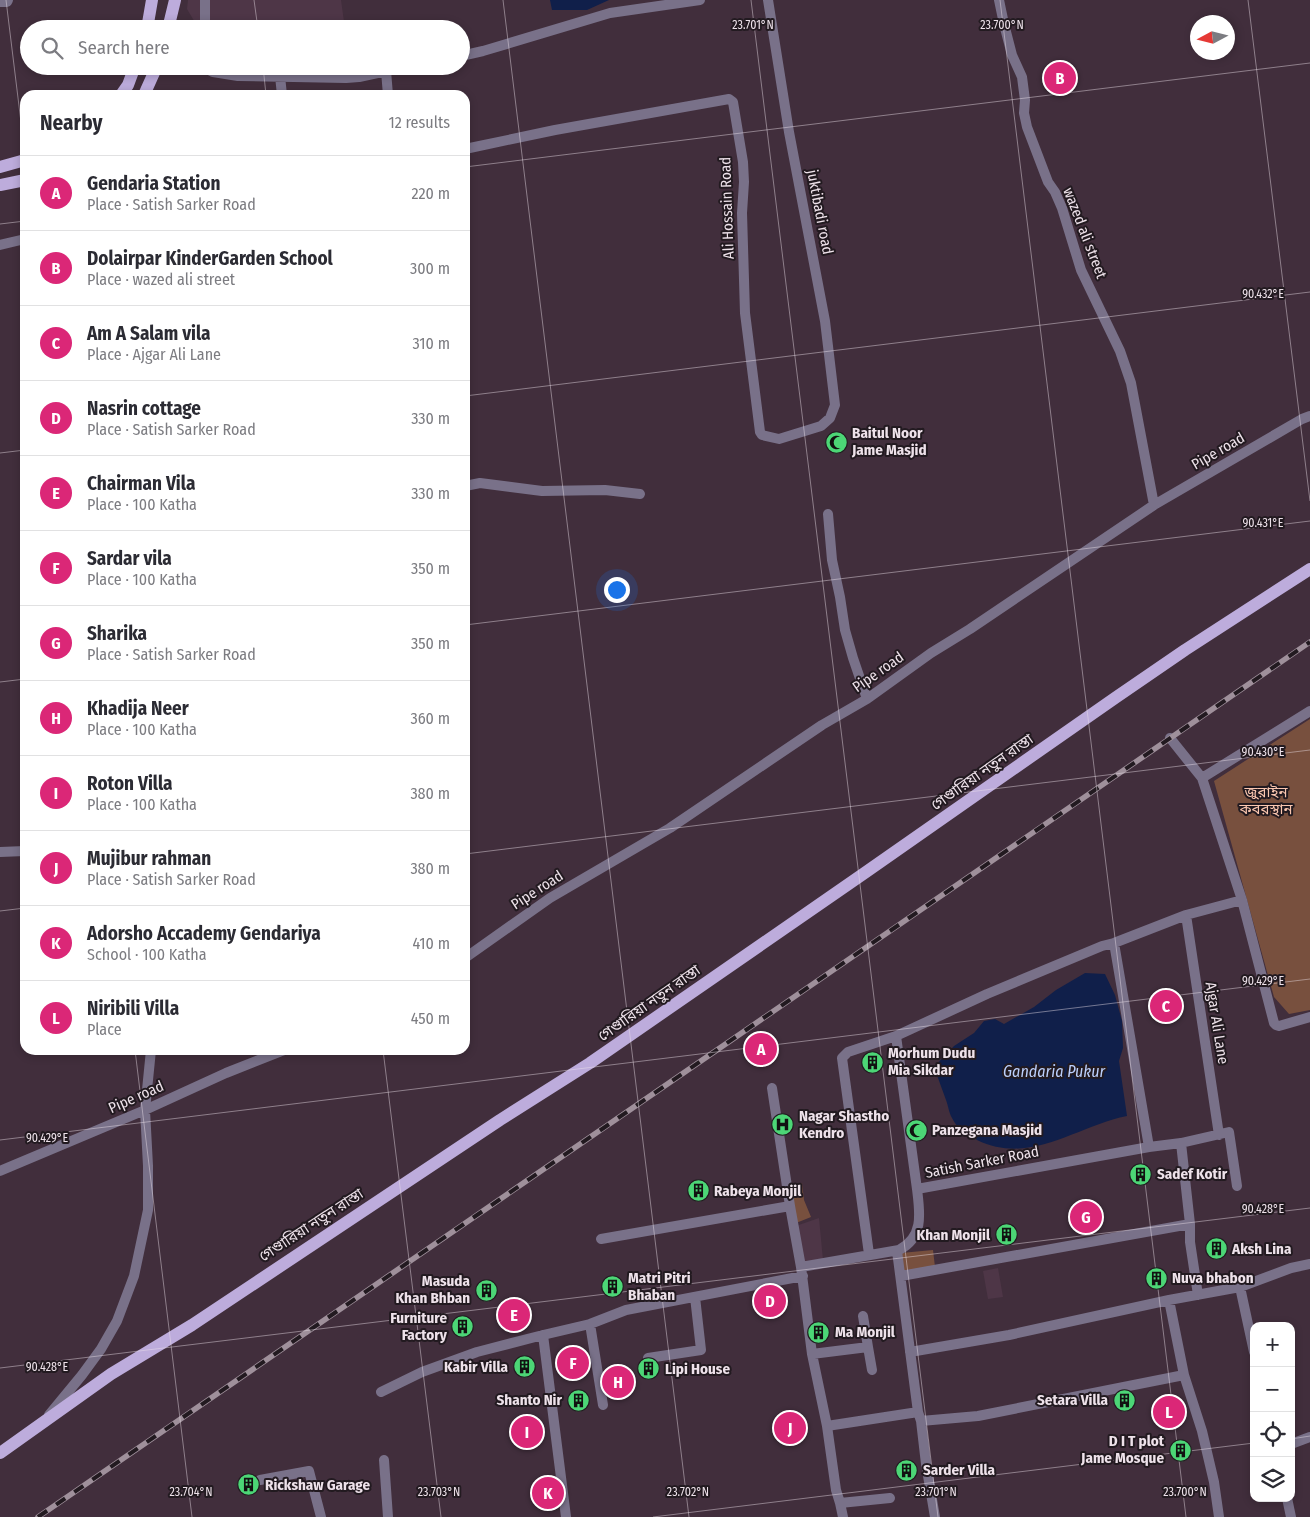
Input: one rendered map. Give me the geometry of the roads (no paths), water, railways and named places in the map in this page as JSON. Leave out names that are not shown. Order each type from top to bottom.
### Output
[{"type":"main road","points":[[149,20],[152,0]]},
{"type":"main road","points":[[170,20],[174,0]]},
{"type":"main road","points":[[124,90],[132,75]]},
{"type":"main road","points":[[146,90],[153,75]]},
{"type":"main road","points":[[0,166],[20,161]]},
{"type":"main road","points":[[0,185],[20,181]]},
{"type":"main road","name":"গেণ্ডারিয়া নতুন রাস্তা","points":[[0,1453],[111,1374],[192,1325],[500,1120],[590,1063],[1114,698],[1310,569]]},
{"type":"street","points":[[0,2],[7,2],[8,0]]},
{"type":"street","points":[[205,0],[205,20]]},
{"type":"street","points":[[470,54],[610,13],[654,4],[700,0]]},
{"type":"street","name":"juktibadi road","points":[[768,0],[789,132],[825,321],[835,406],[830,418],[822,426]]},
{"type":"street","name":"wazed ali street","points":[[999,0],[1012,55],[1022,77],[1025,100],[1024,113],[1027,127],[1048,182],[1062,208],[1081,270],[1120,351],[1131,383],[1154,505]]},
{"type":"street","points":[[232,75],[346,78],[368,75]]},
{"type":"street","points":[[386,75],[388,90]]},
{"type":"street","points":[[280,76],[281,90]]},
{"type":"street","name":"Ali Hossain Road","points":[[470,148],[555,130],[675,108],[731,100],[733,102],[743,162],[742,213],[745,313],[760,432],[762,435],[779,439],[822,426]]},
{"type":"street","points":[[0,245],[20,239]]},
{"type":"street","name":"Pipe road","points":[[470,954],[550,898],[670,828],[814,730],[867,699],[931,653],[970,629],[1154,505],[1302,418],[1310,416]]},
{"type":"street","points":[[470,485],[480,483],[542,491],[605,490],[640,494]]},
{"type":"street","points":[[828,514],[832,560],[846,630],[867,699]]},
{"type":"street","points":[[1202,778],[1310,711]]},
{"type":"street","points":[[1170,738],[1202,778],[1242,900],[1276,1026],[1310,1018]]},
{"type":"street","points":[[0,852],[20,851]]},
{"type":"street","points":[[870,1254],[842,1058],[848,1052],[896,1036],[987,994],[1102,946],[1186,916],[1242,900]]},
{"type":"street","name":"Ajgar Ali Lane","points":[[1186,916],[1219,1135]]},
{"type":"street","points":[[1114,943],[1149,1146]]},
{"type":"street","points":[[896,1036],[917,1189]]},
{"type":"street","points":[[42,1423],[82,1376],[101,1349],[117,1320],[134,1276],[148,1210],[145,1110],[150,1055]]},
{"type":"street","name":"Pipe road","points":[[0,1171],[271,1055]]},
{"type":"street","points":[[772,1088],[802,1271],[812,1354],[827,1426],[836,1490],[843,1517]]},
{"type":"street","points":[[1219,1135],[1230,1133],[1237,1186]]},
{"type":"street","name":"Satish Sarker Road","points":[[897,1251],[907,1246],[915,1238],[920,1215],[917,1189],[1219,1135]]},
{"type":"street","points":[[1181,1143],[1190,1224],[1190,1242],[1198,1295]]},
{"type":"street","points":[[601,1239],[790,1206]]},
{"type":"street","points":[[901,1276],[1190,1224]]},
{"type":"street","points":[[381,1392],[422,1372],[477,1352],[590,1324],[626,1310],[694,1297],[870,1254],[897,1251],[935,1517]]},
{"type":"street","points":[[910,1352],[1009,1335],[1169,1300],[1240,1287],[1291,1268],[1310,1264]]},
{"type":"street","points":[[1240,1287],[1250,1333]]},
{"type":"street","points":[[648,1358],[701,1350],[694,1297]]},
{"type":"street","points":[[1169,1300],[1184,1375],[1202,1431],[1214,1482],[1219,1517]]},
{"type":"street","points":[[863,1316],[872,1370]]},
{"type":"street","points":[[590,1324],[603,1405]]},
{"type":"street","points":[[543,1335],[566,1517]]},
{"type":"street","points":[[812,1354],[868,1347]]},
{"type":"street","points":[[827,1426],[920,1417],[978,1416],[1184,1375]]},
{"type":"street","points":[[1295,1443],[1310,1437]]},
{"type":"street","points":[[384,1460],[388,1517]]},
{"type":"street","points":[[260,1480],[309,1471],[321,1517]]},
{"type":"street","points":[[840,1503],[890,1498]]},
{"type":"street","points":[[1288,1502],[1291,1517]]},
{"type":"water","points":[[550,0],[609,0],[587,10],[552,10]]},
{"type":"water","name":"Gandaria Pukur","points":[[1085,973],[1105,974],[1115,995],[1122,1021],[1123,1048],[1119,1061],[1127,1116],[1108,1121],[1053,1142],[1016,1149],[997,1147],[977,1140],[963,1131],[951,1116],[934,1067],[954,1046],[974,1033],[984,1021],[995,1019],[1004,1024],[1034,1007],[1056,990]]},
{"type":"railway","points":[[38,1517],[1310,642]]},
{"type":"place","name":"Dolairpar KinderGarden School","points":[[1060,78]]},
{"type":"place","name":"Baitul Noor Jame Masjid","points":[[836,442]]},
{"type":"place","name":"Am A Salam vila","points":[[1166,1006]]},
{"type":"place","name":"Gendaria Station","points":[[761,1049]]},
{"type":"place","name":"Morhum Dudu Mia Sikdar","points":[[872,1062]]},
{"type":"place","name":"Nagar Shastho Kendro","points":[[783,1125]]},
{"type":"place","name":"Panzegana Masjid","points":[[916,1130]]},
{"type":"place","name":"Sadef Kotir","points":[[1141,1174]]},
{"type":"place","name":"Rabeya Monjil","points":[[698,1191]]},
{"type":"place","name":"Sharika","points":[[1086,1217]]},
{"type":"place","name":"Khan Monjil","points":[[1006,1235]]},
{"type":"place","name":"Aksh Lina","points":[[1216,1249]]},
{"type":"place","name":"Nuva bhabon","points":[[1156,1278]]},
{"type":"place","name":"Matri Pitri Bhaban","points":[[612,1287]]},
{"type":"place","name":"Masuda Khan Bhban","points":[[486,1290]]},
{"type":"place","name":"Nasrin cottage","points":[[770,1301]]},
{"type":"place","name":"Chairman Vila","points":[[514,1315]]},
{"type":"place","name":"Furniture Factory","points":[[463,1327]]},
{"type":"place","name":"Ma Monjil","points":[[819,1332]]},
{"type":"place","name":"Sardar vila","points":[[573,1363]]},
{"type":"place","name":"Kabir Villa","points":[[524,1367]]},
{"type":"place","name":"Lipi House","points":[[649,1369]]},
{"type":"place","name":"Khadija Neer","points":[[618,1382]]},
{"type":"place","name":"Shanto Nir","points":[[578,1400]]},
{"type":"place","name":"Setara Villa","points":[[1124,1400]]},
{"type":"place","name":"Niribili Villa","points":[[1169,1412]]},
{"type":"place","name":"Mujibur rahman","points":[[790,1428]]},
{"type":"place","name":"Roton Villa","points":[[527,1432]]},
{"type":"place","name":"D I T plot Jame Mosque","points":[[1180,1450]]},
{"type":"place","name":"Sarder Villa","points":[[907,1470]]},
{"type":"place","name":"Rickshaw Garage","points":[[249,1485]]},
{"type":"place","name":"Adorsho Accademy Gendariya","points":[[548,1493]]},
{"type":"park label","name":"জুরাইন কবরস্থান","points":[[1266,800]]}]
